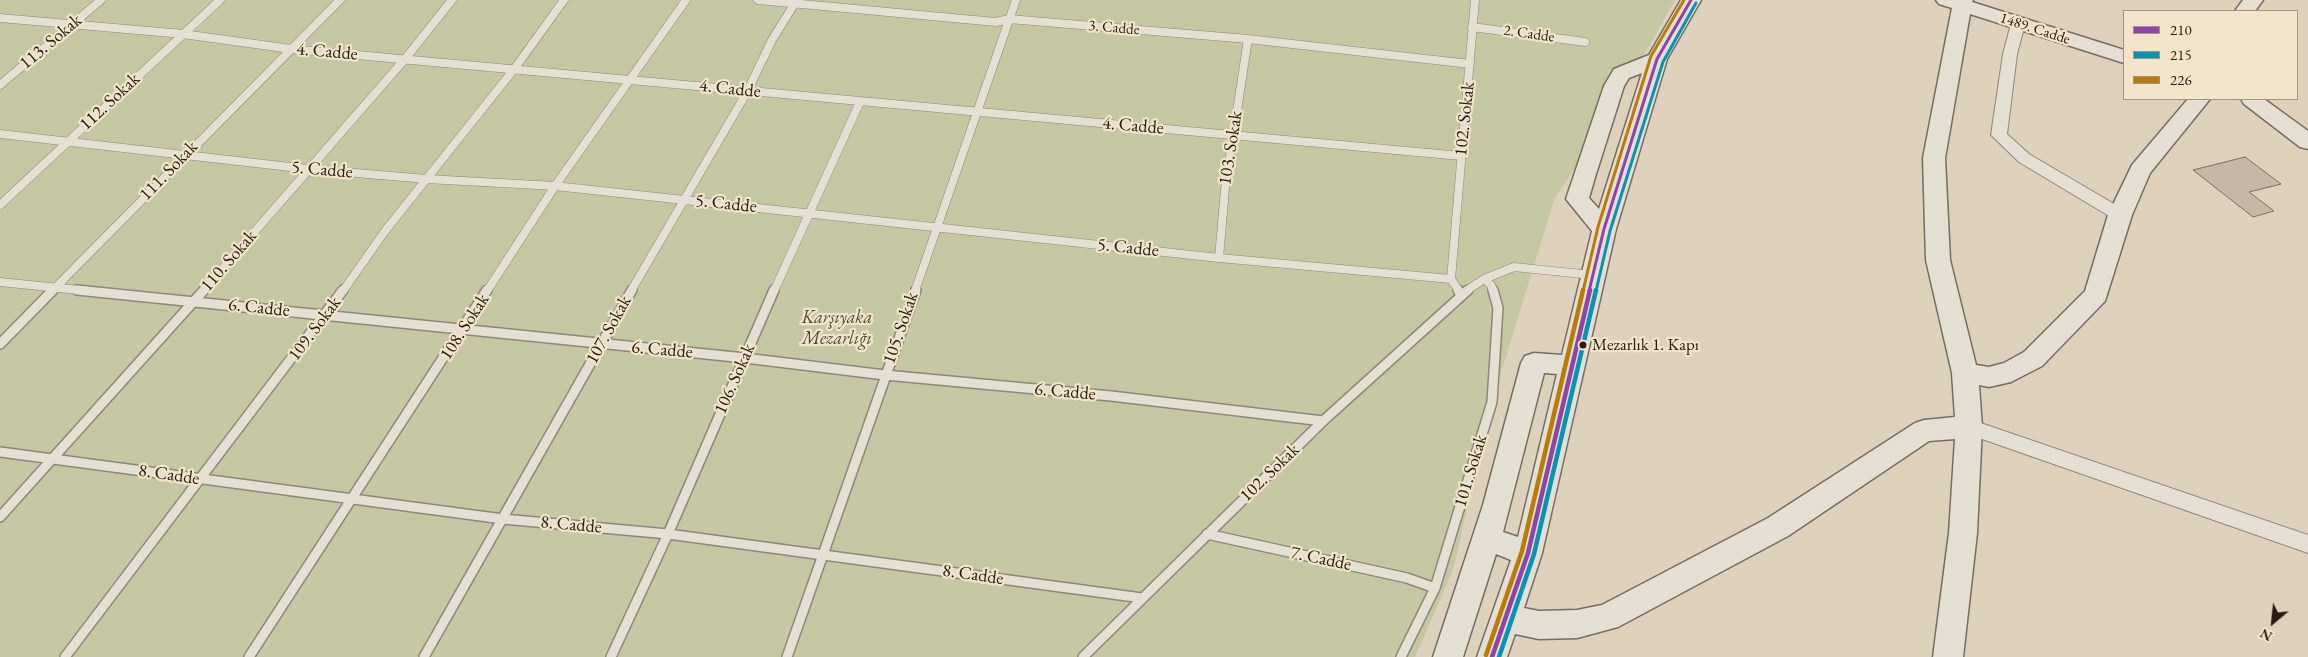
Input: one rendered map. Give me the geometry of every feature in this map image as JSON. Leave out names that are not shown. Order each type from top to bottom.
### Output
[{"type":"street","points":[[1492,657],[1507,619],[1528,553],[1604,229],[1657,59],[1690,0]]},
{"type":"street","name":"1489. Cadde","points":[[1995,0],[2123,42]]},
{"type":"street","points":[[1948,657],[1963,533],[1968,427],[1965,374],[1938,260],[1934,158],[1957,2]]},
{"type":"street","name":"1489. Cadde","points":[[1957,2],[2018,24],[2123,57]]},
{"type":"street","points":[[2018,24],[2010,54],[1998,135],[2024,158],[2120,215]]},
{"type":"street","points":[[1604,229],[1577,199],[1614,86],[1621,74],[1657,59]]},
{"type":"street","points":[[1965,374],[1989,377],[2011,372],[2034,359],[2096,296],[2120,215],[2140,170],[2198,100]]},
{"type":"street","points":[[2251,100],[2308,142]]},
{"type":"street","points":[[1448,657],[1486,538],[1534,364],[1571,365]]},
{"type":"street","points":[[1507,619],[1539,625],[1577,624],[1607,617],[1778,527],[1924,430],[1968,427],[2308,544]]},
{"type":"street","points":[[1486,538],[1528,553]]},
{"type":"lane","name":"113. Sokak","points":[[0,85],[101,0]]},
{"type":"lane","name":"112. Sokak","points":[[0,205],[220,0]]},
{"type":"lane","name":"111. Sokak","points":[[0,344],[185,154],[340,0]]},
{"type":"lane","name":"110. Sokak","points":[[0,517],[195,301],[405,59],[452,0]]},
{"type":"lane","name":"109. Sokak","points":[[65,657],[326,315],[385,231],[515,68],[564,0]]},
{"type":"lane","name":"108. Sokak","points":[[249,657],[555,186],[628,78],[686,0]]},
{"type":"lane","name":"3. Cadde","points":[[758,0],[996,22],[1009,19],[1248,39],[1470,64]]},
{"type":"lane","name":"105. Sokak","points":[[787,657],[1016,0]]},
{"type":"lane","name":"102. Sokak","points":[[1451,279],[1460,156],[1475,0]]},
{"type":"lane","name":"107. Sokak","points":[[424,657],[600,345],[747,92],[772,40],[795,3]]},
{"type":"lane","name":"4. Cadde","points":[[0,18],[183,34],[292,49],[628,78],[747,92],[1460,156]]},
{"type":"lane","name":"2. Cadde","points":[[1472,27],[1585,42]]},
{"type":"lane","name":"103. Sokak","points":[[1219,258],[1225,189],[1248,39]]},
{"type":"lane","name":"106. Sokak","points":[[611,657],[668,534],[808,213],[860,102]]},
{"type":"lane","name":"5. Cadde","points":[[0,134],[308,169],[428,179],[555,186],[1219,258],[1451,279]]},
{"type":"lane","name":"102. Sokak","points":[[1084,657],[1323,422],[1461,295],[1484,278],[1514,267],[1592,275]]},
{"type":"lane","name":"101. Sokak","points":[[1401,657],[1435,588],[1492,402],[1498,308],[1491,285],[1484,278]]},
{"type":"lane","points":[[1451,279],[1461,295]]},
{"type":"lane","name":"6. Cadde","points":[[0,282],[1112,396],[1323,422]]},
{"type":"lane","name":"8. Cadde","points":[[0,452],[503,520],[668,534],[1142,598]]},
{"type":"lane","name":"7. Cadde","points":[[1207,534],[1407,578],[1435,588]]},
{"type":"green space","name":"Karşıyaka Mezarlığı","points":[[0,0],[1675,0],[1617,103],[1554,200],[1492,402],[1453,570],[1415,657],[0,657]]},
{"type":"building","points":[[2245,157],[2281,184],[2249,192],[2274,211],[2253,217],[2193,170]]},
{"type":"transit line","name":"226","points":[[1486,655],[1522,551],[1598,227],[1651,56],[1684,0]]},
{"type":"transit line","name":"210","points":[[1492,657],[1528,553],[1604,229],[1657,59],[1691,0]]},
{"type":"transit line","name":"215","points":[[1499,657],[1534,554],[1610,231],[1663,62],[1696,3]]},
{"type":"place","name":"Mezarlık 1. Kapı","points":[[1583,345]]}]
